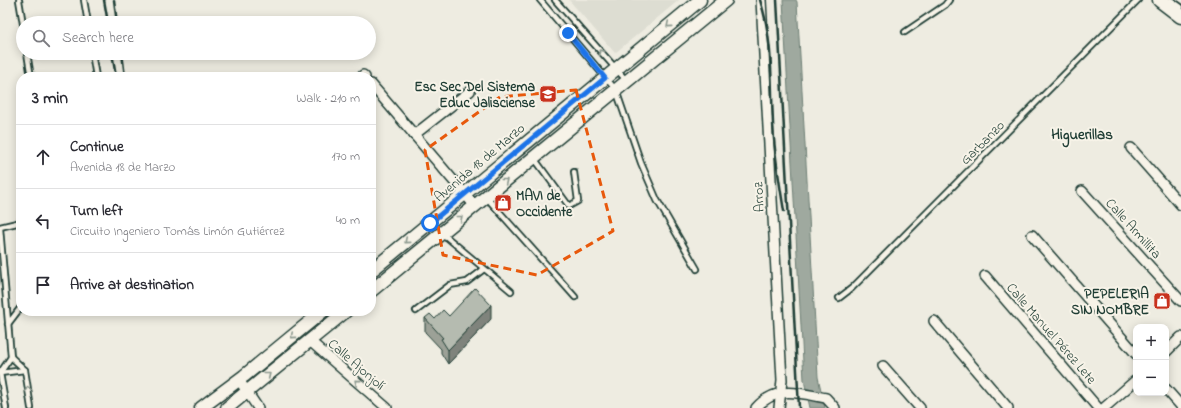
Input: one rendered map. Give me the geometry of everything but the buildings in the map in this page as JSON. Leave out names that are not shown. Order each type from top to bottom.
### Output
[{"type":"main road","points":[[1160,0],[1181,16]]},
{"type":"street","name":"Avenida 18 de Marzo","points":[[376,267],[700,0]]},
{"type":"street","points":[[376,287],[726,0]]},
{"type":"street","name":"Arroz","points":[[761,0],[781,392],[779,408]]},
{"type":"street","points":[[376,90],[475,206]]},
{"type":"street","points":[[414,135],[470,91]]},
{"type":"street","points":[[1131,148],[1181,205]]},
{"type":"street","name":"Calle Armillita","points":[[1082,191],[1181,301]]},
{"type":"street","points":[[1032,235],[1133,351]]},
{"type":"street","name":"Calle Manuel Pérez Lete","points":[[985,276],[1098,408]]},
{"type":"street","points":[[201,408],[239,380],[317,316]]},
{"type":"street","points":[[227,408],[340,316]]},
{"type":"street","points":[[934,321],[1008,408]]},
{"type":"street","points":[[1169,349],[1181,337]]},
{"type":"street","name":"Calle Ajonjolí","points":[[310,341],[387,408]]},
{"type":"street","points":[[883,366],[920,408]]},
{"type":"street","points":[[239,380],[258,408]]},
{"type":"street","points":[[1104,408],[1133,383]]},
{"type":"street","points":[[756,408],[771,395],[781,392],[800,393],[826,398],[835,408]]},
{"type":"street","points":[[1169,392],[1181,406]]},
{"type":"lane","points":[[19,0],[22,16]]},
{"type":"lane","points":[[84,0],[87,16]]},
{"type":"lane","points":[[540,0],[616,90],[641,163],[657,200],[697,269]]},
{"type":"lane","points":[[556,0],[627,81]]},
{"type":"lane","points":[[905,32],[945,5],[949,0]]},
{"type":"lane","name":"Garbanzo","points":[[839,298],[852,288],[1138,0]]},
{"type":"lane","points":[[1171,0],[1181,7]]},
{"type":"lane","points":[[28,60],[30,72]]},
{"type":"lane","points":[[93,60],[95,72]]},
{"type":"lane","points":[[533,158],[569,206],[578,201],[574,172]]},
{"type":"lane","points":[[486,197],[575,297]]},
{"type":"lane","points":[[6,408],[0,373],[11,357],[0,227],[16,223]]},
{"type":"lane","points":[[442,233],[510,291]]},
{"type":"lane","points":[[416,311],[450,285],[467,282],[484,269]]},
{"type":"lane","points":[[8,324],[16,314]]},
{"type":"lane","points":[[11,357],[25,370],[31,408]]},
{"type":"lane","points":[[0,373],[25,370]]},
{"type":"highlighted area","points":[[576,90],[613,231],[537,275],[443,255],[425,150],[500,97]]},
{"type":"shaded area","points":[[569,0],[679,0],[615,53]]},
{"type":"shaded area","points":[[783,0],[796,0],[797,2],[818,377],[825,408],[810,408],[804,380]]},
{"type":"railway","points":[[104,0],[107,16]]},
{"type":"railway","points":[[114,0],[116,16]]},
{"type":"railway","points":[[760,0],[765,17],[770,51],[774,139],[784,211]]},
{"type":"railway","points":[[777,0],[799,408]]},
{"type":"railway","points":[[113,60],[115,72]]},
{"type":"railway","points":[[123,60],[124,72]]},
{"type":"place","name":"Esc Sec Del Sistema Educ Jalisciense","points":[[548,94]]},
{"type":"place","name":"MAVI de Occidente","points":[[503,203]]},
{"type":"place","name":"PEPELERIA SIN NOMBRE","points":[[1162,301]]},
{"type":"district","name":"Higuerillas","points":[[1082,134]]},
{"type":"route","points":[[430,223],[605,78],[568,33]]}]
